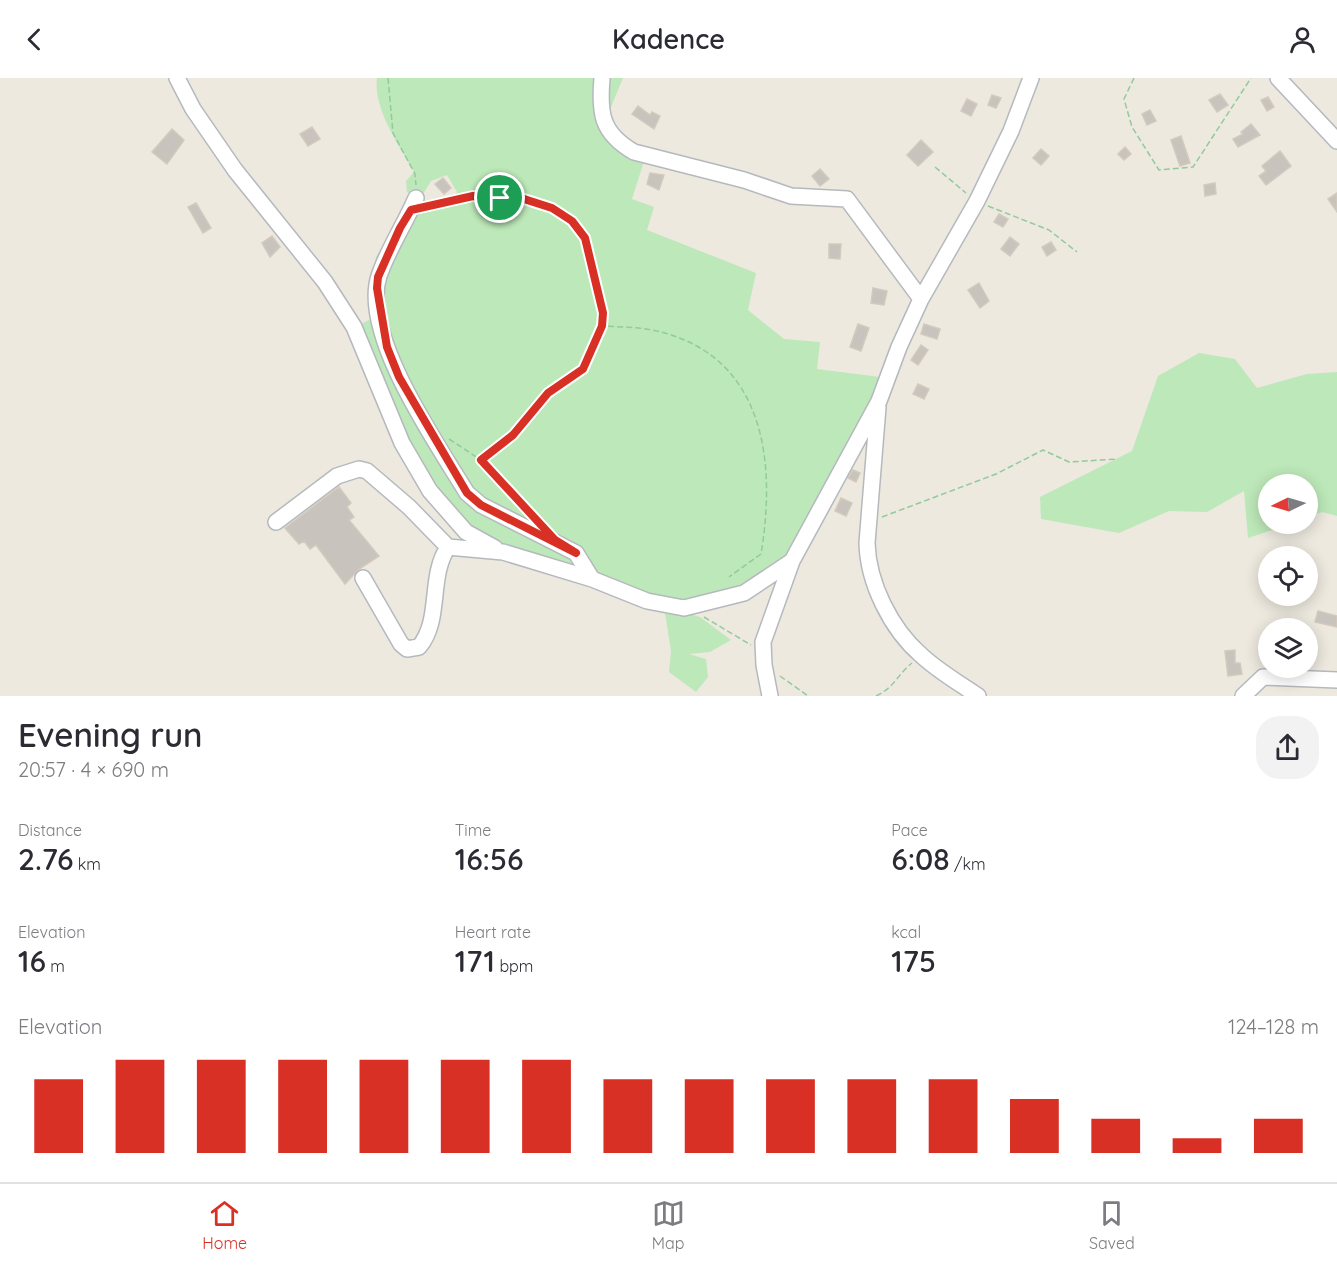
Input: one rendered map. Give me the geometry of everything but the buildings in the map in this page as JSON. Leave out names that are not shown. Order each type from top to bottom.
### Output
[{"type":"street","points":[[177,78],[194,109],[235,170],[325,282],[354,327],[402,443],[430,491],[466,532],[503,552],[592,579],[647,601],[684,608],[744,593],[792,561]]},
{"type":"street","points":[[602,78],[600,102],[604,122],[619,143],[633,152],[744,180],[790,196],[847,199],[921,299]]},
{"type":"street","points":[[771,696],[764,665],[763,642],[792,561],[879,401],[898,347],[921,299],[977,201],[1011,132],[1031,78]]},
{"type":"street","points":[[1278,78],[1337,141]]},
{"type":"street","points":[[414,204],[400,228],[378,277],[377,288],[387,347],[399,377],[467,493],[481,505],[576,553],[592,579]]},
{"type":"street","points":[[879,401],[868,523],[868,562],[875,584],[897,626],[920,655],[978,696]]},
{"type":"street","points":[[276,522],[336,477],[359,469],[367,471],[409,507],[448,547],[503,552]]},
{"type":"street","points":[[363,578],[401,644],[407,649],[416,649],[424,641],[429,630],[440,562],[448,547]]},
{"type":"street","points":[[1243,696],[1262,677],[1337,680]]},
{"type":"path","points":[[388,78],[393,133],[415,174],[414,204],[473,196],[524,199],[552,208],[572,221],[585,238],[603,313],[602,326],[583,369],[548,393],[513,435],[481,460]]},
{"type":"path","points":[[1134,78],[1124,99],[1132,127],[1159,170],[1193,167],[1251,78]]},
{"type":"path","points":[[935,167],[977,201],[1049,230],[1077,252]]},
{"type":"path","points":[[602,326],[661,332],[690,344],[722,362],[742,387],[760,429],[768,474],[766,525],[761,554],[729,577]]},
{"type":"path","points":[[446,438],[481,460],[543,526]]},
{"type":"path","points":[[868,523],[996,474],[1043,450],[1069,462],[1117,459]]},
{"type":"path","points":[[684,608],[707,618],[754,647],[764,665],[808,696]]},
{"type":"path","points":[[876,696],[892,687],[904,669],[920,655]]},
{"type":"green space","points":[[377,78],[623,78],[606,119],[622,141],[646,155],[632,199],[654,207],[647,230],[756,273],[748,310],[784,339],[820,342],[817,369],[880,377],[876,397],[791,556],[716,602],[657,600],[518,554],[467,532],[431,490],[355,327],[371,319],[370,287],[376,257],[400,216],[452,200],[457,192],[447,175],[431,181],[420,199],[407,192],[406,181],[414,172],[383,114],[377,90]]},
{"type":"green space","points":[[1199,353],[1235,359],[1257,388],[1307,374],[1337,372],[1337,516],[1322,512],[1318,513],[1318,474],[1258,474],[1258,534],[1260,534],[1248,538],[1244,491],[1207,512],[1169,511],[1119,533],[1041,519],[1040,497],[1132,451],[1158,376]]},
{"type":"green space","points":[[664,606],[700,617],[731,640],[710,652],[689,654],[706,659],[708,677],[696,692],[669,672],[671,651]]},
{"type":"route","points":[[473,196],[500,198],[524,199],[552,208],[572,221],[585,238],[603,313],[602,326],[583,369],[548,393],[513,435],[481,460],[555,540],[576,553],[481,505],[467,493],[399,377],[387,347],[380,320],[378,277],[400,228],[411,210],[441,201],[473,196]]}]
